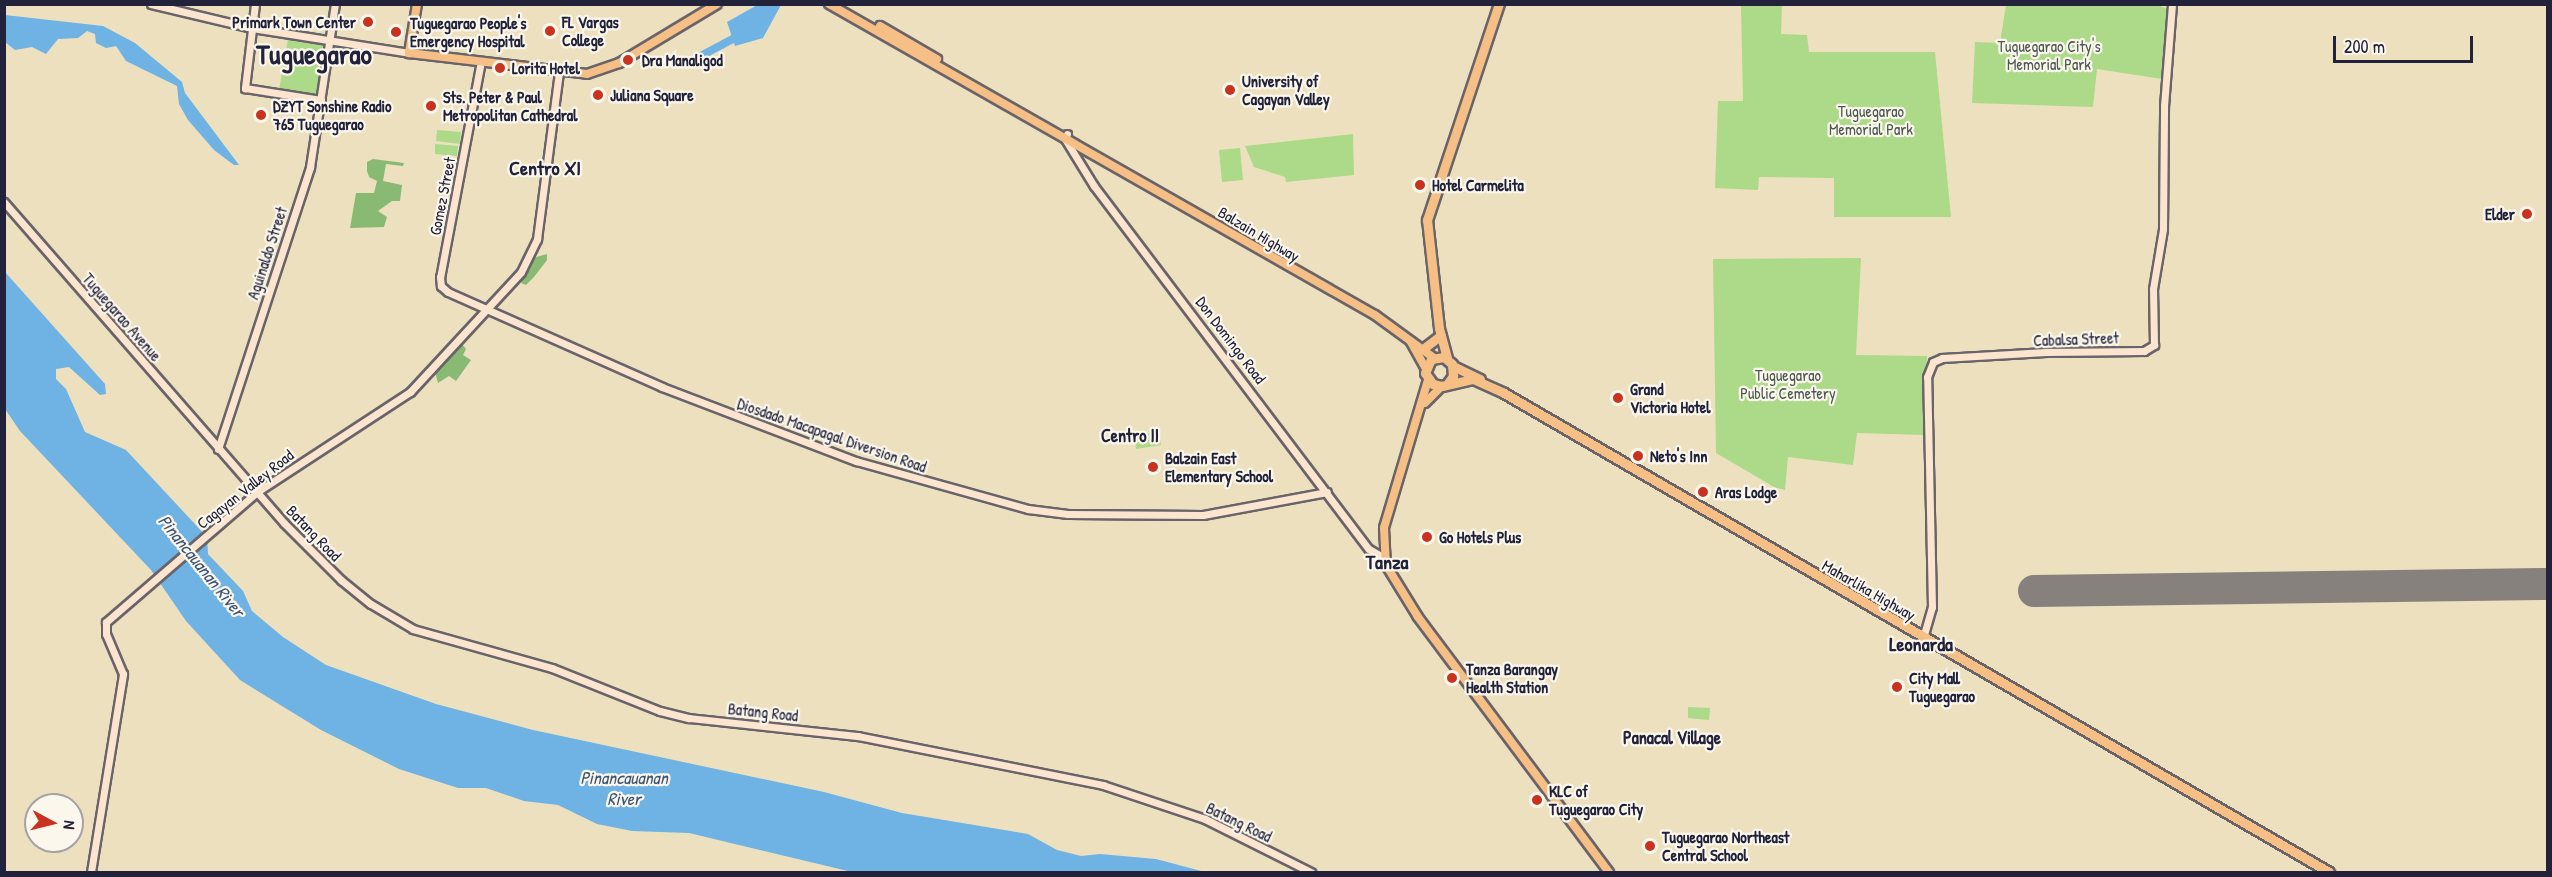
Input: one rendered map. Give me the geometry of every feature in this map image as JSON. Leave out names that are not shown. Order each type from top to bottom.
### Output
[{"type":"highway","points":[[1441,335],[1435,357],[1425,367],[1428,380],[1445,384],[1454,376],[1441,335],[1427,231],[1428,214],[1499,4]]},
{"type":"highway","points":[[1424,348],[1441,335]]},
{"type":"highway","points":[[1435,357],[1450,362]]},
{"type":"highway","name":"Maharlika Highway","points":[[1450,362],[2329,873]]},
{"type":"highway","name":"Maharlika Highway","points":[[1445,384],[1473,379],[1489,386]]},
{"type":"main road","points":[[417,4],[409,53],[593,74],[626,58],[717,4]]},
{"type":"main road","name":"Balzain Highway","points":[[829,4],[1066,136]]},
{"type":"main road","name":"Balzain Highway","points":[[840,4],[1377,316],[1408,339]]},
{"type":"main road","points":[[1408,339],[1435,357]]},
{"type":"main road","points":[[1408,339],[1425,367]]},
{"type":"main road","points":[[1428,380],[1424,404],[1384,528],[1383,557],[1392,580],[1408,603],[1609,873]]},
{"type":"main road","points":[[1424,404],[1445,384]]},
{"type":"street","points":[[151,4],[252,28],[409,53]]},
{"type":"street","points":[[255,4],[244,85],[249,90],[321,100]]},
{"type":"street","name":"Aguinaldo Street","points":[[218,449],[307,178],[335,4]]},
{"type":"street","name":"Cabalsa Street","points":[[1923,638],[1932,607],[1927,377],[1933,362],[1942,358],[2046,352],[2144,351],[2154,345],[2153,289],[2163,229],[2164,106],[2172,4]]},
{"type":"street","name":"Gomez Street","points":[[482,61],[440,282],[448,292],[488,309]]},
{"type":"street","name":"Cagayan Valley Road","points":[[91,873],[123,674],[105,626],[148,584],[257,492],[410,392],[521,272],[534,248],[560,72]]},
{"type":"street","name":"Don Domingo Road","points":[[1066,136],[1094,186],[1369,549],[1383,557]]},
{"type":"street","name":"Tuguegarao Avenue","points":[[4,202],[218,449]]},
{"type":"street","name":"Diosdado Macapagal Diversion Road","points":[[488,309],[662,387],[856,461],[1028,509],[1068,514],[1203,515],[1327,492]]},
{"type":"street","points":[[218,449],[257,492]]},
{"type":"street","name":"Batang Road","points":[[257,492],[341,580],[392,617],[435,637],[552,668],[679,716],[858,736],[1103,785],[1204,819],[1311,873]]},
{"type":"green space","name":"Tuguegarao City's Memorial Park","points":[[2155,4],[2170,10],[2162,79],[2097,69],[2093,107],[1972,103],[1975,42],[2000,43],[2006,5]]},
{"type":"green space","name":"Tuguegarao Memorial Park","points":[[1741,5],[1782,5],[1781,34],[1807,35],[1809,52],[1935,52],[1951,217],[1834,217],[1834,178],[1759,177],[1758,190],[1715,188],[1718,101],[1743,101]]},
{"type":"green space","points":[[288,39],[327,46],[320,96],[279,90]]},
{"type":"green space","points":[[437,130],[461,132],[460,144],[436,141]]},
{"type":"green space","points":[[1353,134],[1354,175],[1286,182],[1285,177],[1254,167],[1245,146]]},
{"type":"green space","points":[[435,144],[458,146],[457,156],[435,154]]},
{"type":"green space","points":[[1240,148],[1243,180],[1222,182],[1219,150]]},
{"type":"green space","points":[[373,159],[404,163],[403,166],[386,164],[383,181],[402,185],[400,201],[392,201],[378,211],[387,217],[384,227],[350,228],[356,193],[374,193],[377,181],[369,177],[367,171],[367,162]]},
{"type":"green space","points":[[547,254],[547,260],[534,277],[526,285],[521,283],[533,258]]},
{"type":"green space","name":"Tuguegarao Public Cemetery","points":[[1861,258],[1856,355],[1927,356],[1925,435],[1857,433],[1853,465],[1788,457],[1785,490],[1774,487],[1716,453],[1713,259]]},
{"type":"green space","points":[[461,343],[466,349],[463,355],[471,360],[456,381],[449,376],[438,383],[435,372]]},
{"type":"green space","points":[[1159,432],[1161,445],[1136,449],[1134,435]]},
{"type":"green space","points":[[1688,707],[1710,708],[1709,720],[1688,718]]},
{"type":"water","points":[[759,4],[781,5],[763,38],[735,46],[727,22]]},
{"type":"water","points":[[5,15],[103,26],[135,43],[182,82],[185,93],[239,165],[234,165],[214,150],[188,120],[179,104],[177,86],[126,61],[116,46],[106,48],[96,43],[95,34],[87,31],[78,38],[58,39],[46,54],[32,47],[15,50],[5,42]]},
{"type":"water","name":"Pinancauanan River","points":[[5,272],[105,384],[106,394],[100,395],[69,367],[56,369],[56,379],[66,389],[85,432],[126,450],[207,537],[208,554],[243,591],[252,611],[283,637],[326,665],[436,704],[533,730],[824,792],[902,813],[1028,834],[1057,850],[1081,856],[1100,854],[1156,859],[1205,872],[852,872],[689,833],[632,831],[597,824],[558,805],[524,801],[486,788],[458,788],[399,769],[321,730],[240,680],[186,621],[151,570],[20,431],[5,409]]},
{"type":"waterway","points":[[695,59],[742,34]]},
{"type":"runway","points":[[2034,591],[2548,584]]},
{"type":"place","name":"Primark Town Center","points":[[368,22]]},
{"type":"place","name":"FL Vargas College","points":[[550,31]]},
{"type":"place","name":"Tuguegarao People's Emergency Hospital","points":[[396,32]]},
{"type":"place","name":"Dra Manaligod","points":[[628,60]]},
{"type":"place","name":"Lorita Hotel","points":[[500,68]]},
{"type":"place","name":"University of Cagayan Valley","points":[[1230,90]]},
{"type":"place","name":"Juliana Square","points":[[598,95]]},
{"type":"place","name":"Sts. Peter & Paul Metropolitan Cathedral","points":[[431,106]]},
{"type":"place","name":"DZYT Sonshine Radio 765 Tuguegarao","points":[[261,115]]},
{"type":"place","name":"Hotel Carmelita","points":[[1420,185]]},
{"type":"place","name":"Elder","points":[[2527,214]]},
{"type":"place","name":"Grand Victoria Hotel","points":[[1618,398]]},
{"type":"place","name":"Neto's Inn","points":[[1638,456]]},
{"type":"place","name":"Balzain East Elementary School","points":[[1153,467]]},
{"type":"place","name":"Aras Lodge","points":[[1703,492]]},
{"type":"place","name":"Go Hotels Plus","points":[[1427,537]]},
{"type":"place","name":"Tanza Barangay Health Station","points":[[1452,678]]},
{"type":"place","name":"City Mall Tuguegarao","points":[[1897,687]]},
{"type":"place","name":"KLC of Tuguegarao City","points":[[1537,800]]},
{"type":"place","name":"Tuguegarao Northeast Central School","points":[[1650,846]]},
{"type":"district","name":"Tuguegarao","points":[[314,54]]},
{"type":"district","name":"Centro XI","points":[[545,167]]},
{"type":"district","name":"Centro II","points":[[1130,436]]},
{"type":"district","name":"Tanza","points":[[1387,561]]},
{"type":"district","name":"Leonarda","points":[[1921,643]]},
{"type":"district","name":"Panacal Village","points":[[1672,738]]}]
